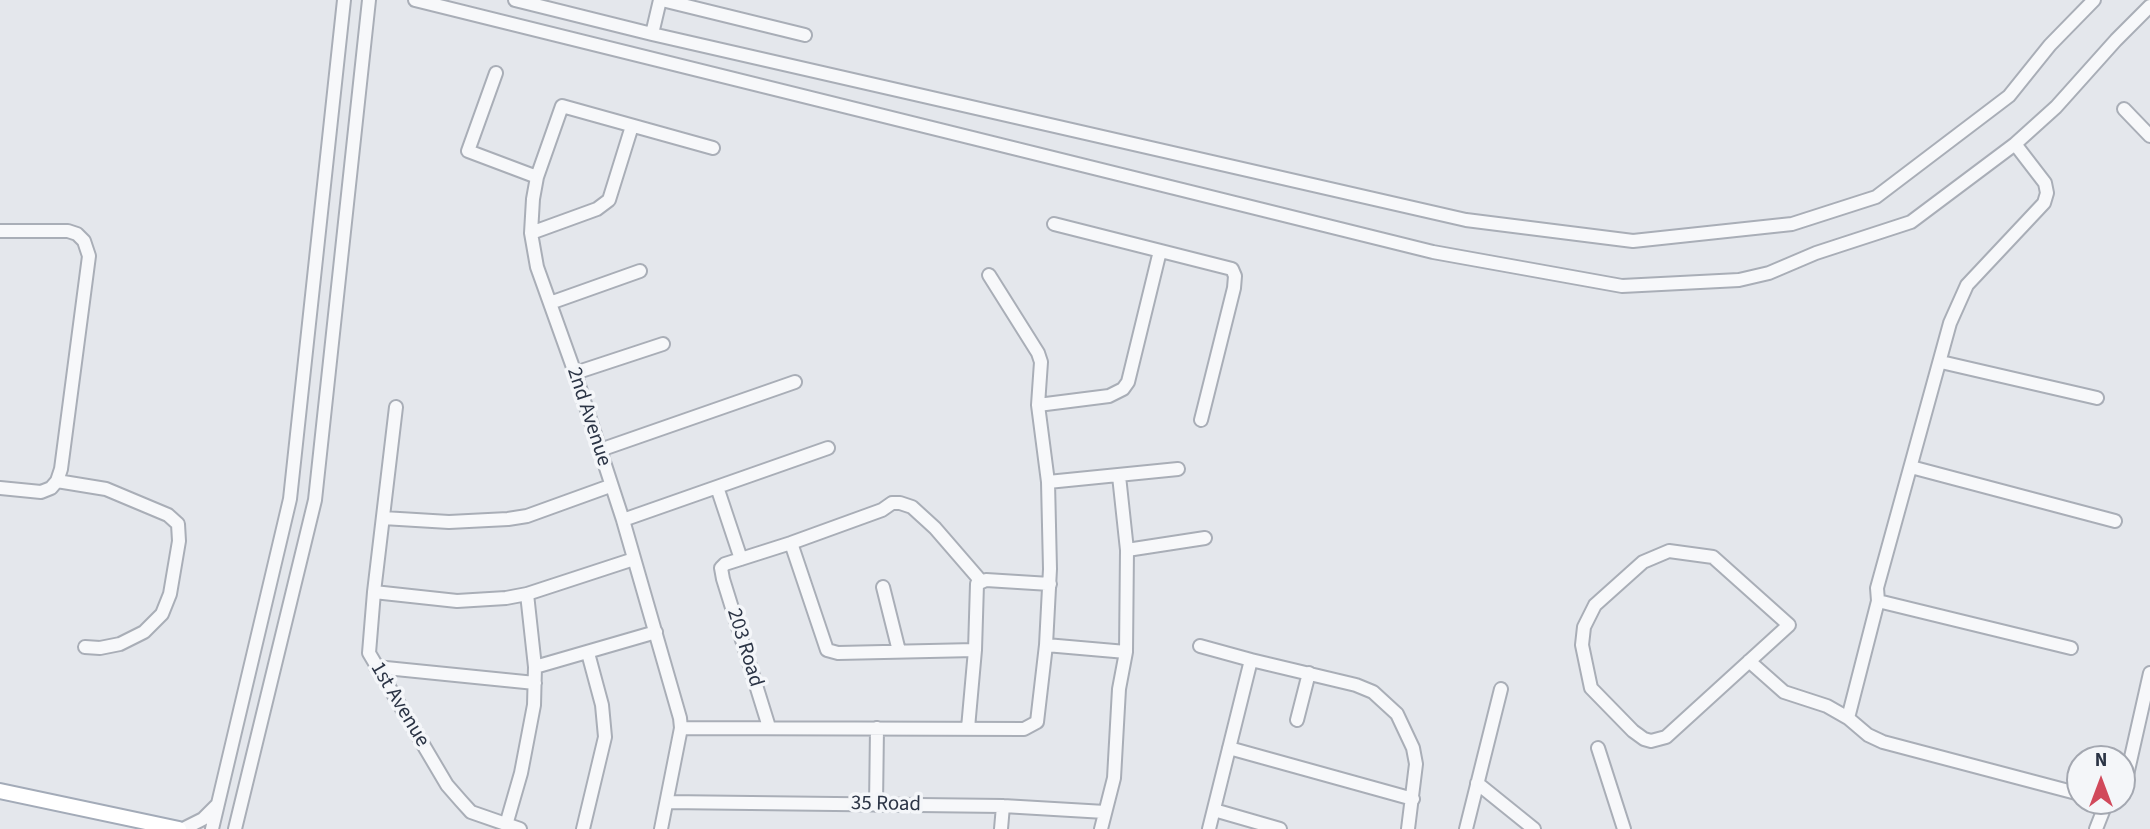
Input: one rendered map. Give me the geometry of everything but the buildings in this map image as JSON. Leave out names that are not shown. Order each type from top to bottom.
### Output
[{"type":"main road","points":[[0,791],[181,829]]},
{"type":"street","points":[[212,829],[290,499],[344,0]]},
{"type":"street","points":[[235,829],[315,500],[369,0]]},
{"type":"street","points":[[415,0],[1433,252],[1622,286],[1739,281],[1769,273],[1816,253],[1911,222],[2015,144],[2056,107],[2150,6]]},
{"type":"street","points":[[516,0],[652,34],[1466,220],[1633,241],[1792,224],[1876,197],[2009,96],[2050,45],[2094,0]]},
{"type":"street","points":[[652,34],[661,0],[805,35]]},
{"type":"street","points":[[496,72],[468,151],[537,177]]},
{"type":"street","name":"2nd Avenue","points":[[632,126],[562,106],[537,177],[531,233],[537,267],[623,520],[680,718],[681,728],[661,829]]},
{"type":"street","points":[[2124,109],[2150,135]]},
{"type":"street","points":[[531,233],[604,205],[612,193],[632,126],[713,148]]},
{"type":"street","points":[[1847,718],[1878,601],[1877,588],[1950,323],[1968,285],[2044,203],[2047,193],[2045,183],[2015,144]]},
{"type":"street","points":[[1054,224],[1232,269],[1236,276],[1234,288],[1201,420]]},
{"type":"street","points":[[0,231],[68,231],[77,234],[88,250],[61,469],[57,481],[51,488],[41,492],[0,488]]},
{"type":"street","points":[[1038,405],[1109,397],[1123,389],[1128,382],[1160,251]]},
{"type":"street","points":[[550,303],[639,271]]},
{"type":"street","points":[[681,728],[1024,729],[1037,722],[1050,584],[1048,482],[1038,405],[1041,371],[1038,353],[989,275]]},
{"type":"street","points":[[575,373],[663,344]]},
{"type":"street","points":[[1941,362],[2097,398]]},
{"type":"street","points":[[600,450],[795,382]]},
{"type":"street","name":"1st Avenue","points":[[396,407],[369,653],[447,785],[471,812],[520,829]]},
{"type":"street","points":[[623,520],[828,448]]},
{"type":"street","points":[[1911,467],[2115,522]]},
{"type":"street","points":[[1048,482],[1178,469]]},
{"type":"street","points":[[1101,829],[1114,778],[1119,689],[1126,652],[1127,550],[1119,476]]},
{"type":"street","points":[[57,481],[106,489],[168,515],[178,524],[179,541],[170,594],[162,614],[144,632],[120,644],[100,648],[85,647]]},
{"type":"street","points":[[383,518],[449,522],[508,519],[527,516],[610,486]]},
{"type":"street","points":[[717,487],[741,559],[882,510],[892,503],[900,503],[912,507],[935,528],[980,580],[1050,584]]},
{"type":"street","points":[[1127,550],[1205,538]]},
{"type":"street","points":[[791,543],[827,650],[838,653],[975,650]]},
{"type":"street","points":[[1669,551],[1713,557],[1789,625],[1749,661],[1666,737],[1651,741],[1633,731],[1591,688],[1581,645],[1584,627],[1595,605],[1643,562],[1669,551]]},
{"type":"street","points":[[374,592],[457,601],[506,598],[527,594],[634,559]]},
{"type":"street","name":"203 Road","points":[[741,559],[721,568],[769,727]]},
{"type":"street","points":[[968,728],[977,588],[980,580]]},
{"type":"street","points":[[883,587],[899,651]]},
{"type":"street","points":[[506,825],[530,736],[535,683],[527,594]]},
{"type":"street","points":[[1878,601],[2071,648]]},
{"type":"street","points":[[535,667],[656,632]]},
{"type":"street","points":[[1046,645],[1126,652]]},
{"type":"street","points":[[1199,646],[1373,692],[1397,714],[1413,748],[1416,764],[1408,829]]},
{"type":"street","points":[[583,829],[605,737],[602,705],[588,653]]},
{"type":"street","points":[[1209,829],[1251,660]]},
{"type":"street","points":[[1749,661],[1784,692],[1827,706],[1868,735],[1883,742],[2066,790]]},
{"type":"street","points":[[376,667],[535,683]]},
{"type":"street","points":[[1297,720],[1309,673]]},
{"type":"street","points":[[2134,745],[2150,673]]},
{"type":"street","points":[[1466,829],[1501,689]]},
{"type":"street","points":[[876,805],[877,728]]},
{"type":"street","points":[[1229,748],[1413,799]]},
{"type":"street","points":[[1598,748],[1624,829]]},
{"type":"street","points":[[1478,783],[1534,829]]},
{"type":"street","name":"35 Road","points":[[667,802],[1003,806],[1105,812]]},
{"type":"street","points":[[181,829],[203,819],[219,804]]},
{"type":"street","points":[[1001,829],[1003,806]]},
{"type":"street","points":[[239,810],[248,829]]},
{"type":"street","points":[[1214,810],[1280,829]]}]
